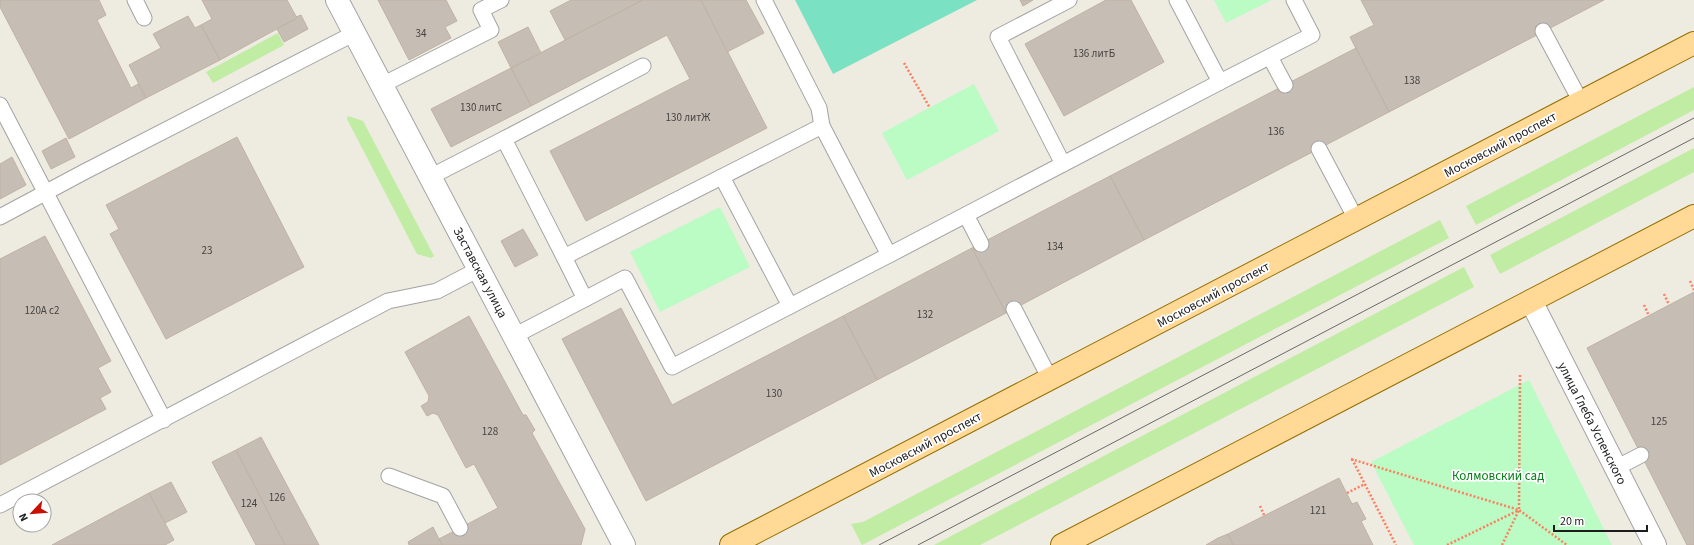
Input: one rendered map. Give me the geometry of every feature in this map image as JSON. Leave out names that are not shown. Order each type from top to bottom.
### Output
[{"type":"main road","name":"Московский проспект","points":[[731,545],[1694,43]]},
{"type":"main road","points":[[1062,545],[1090,538],[1531,301],[1694,216]]},
{"type":"street","name":"Заставская улица","points":[[337,0],[624,545]]},
{"type":"street","name":"улица Глеба Успенского","points":[[1531,301],[1655,545]]},
{"type":"lane","points":[[135,0],[144,18]]},
{"type":"lane","points":[[382,85],[491,30],[478,5],[501,0]]},
{"type":"lane","points":[[764,0],[819,108],[822,126],[889,255]]},
{"type":"lane","points":[[1063,164],[998,37],[1069,0]]},
{"type":"lane","points":[[1177,0],[1220,82]]},
{"type":"lane","points":[[514,336],[625,278],[672,367],[1312,35],[1294,0]]},
{"type":"lane","points":[[1543,32],[1581,102]]},
{"type":"lane","points":[[0,217],[354,33]]},
{"type":"lane","points":[[1270,57],[1285,84]]},
{"type":"lane","points":[[430,177],[643,66]]},
{"type":"lane","points":[[0,105],[164,420]]},
{"type":"lane","points":[[564,257],[822,126]]},
{"type":"lane","points":[[504,139],[585,299]]},
{"type":"lane","points":[[1319,149],[1356,219]]},
{"type":"lane","points":[[722,177],[790,306]]},
{"type":"lane","points":[[966,215],[981,244]]},
{"type":"lane","points":[[0,505],[388,301],[437,290],[479,269]]},
{"type":"lane","points":[[1014,309],[1050,379]]},
{"type":"lane","points":[[1616,468],[1641,455]]},
{"type":"lane","points":[[389,476],[443,496],[460,528]]},
{"type":"path","points":[[904,63],[930,108]]},
{"type":"path","points":[[1690,281],[1694,290]]},
{"type":"path","points":[[1664,294],[1669,305]]},
{"type":"path","points":[[1644,305],[1649,316]]},
{"type":"path","points":[[1502,545],[1520,510],[1520,373]]},
{"type":"path","points":[[1396,545],[1351,459],[1520,510],[1567,545]]},
{"type":"path","points":[[1347,493],[1364,484]]},
{"type":"path","points":[[1260,506],[1264,515]]},
{"type":"path","points":[[1447,545],[1520,510]]},
{"type":"green space","points":[[795,0],[977,0],[833,74]]},
{"type":"green space","points":[[1214,0],[1272,0],[1226,23]]},
{"type":"green space","points":[[278,33],[284,45],[213,83],[206,72]]},
{"type":"green space","points":[[974,84],[999,131],[907,180],[882,133]]},
{"type":"green space","points":[[1694,87],[1694,110],[1476,225],[1466,206]]},
{"type":"green space","points":[[348,116],[363,121],[434,256],[431,258],[417,254],[347,119]]},
{"type":"green space","points":[[1694,148],[1694,172],[1500,274],[1490,255]]},
{"type":"green space","points":[[720,207],[750,267],[660,312],[630,252]]},
{"type":"green space","points":[[1440,220],[1449,238],[862,545],[851,524],[863,522]]},
{"type":"green space","points":[[1464,267],[1474,287],[980,545],[934,545]]},
{"type":"green space","name":"Колмовский сад","points":[[1529,380],[1612,545],[1414,545],[1371,462]]},
{"type":"building","points":[[0,0],[99,0],[106,15],[97,20],[131,88],[138,84],[146,98],[69,139],[0,7]]},
{"type":"building","points":[[202,0],[287,0],[297,18],[220,60],[201,25],[212,19]]},
{"type":"building","points":[[378,0],[446,0],[457,21],[445,27],[451,38],[409,60]]},
{"type":"building","points":[[571,0],[643,0],[565,40],[550,11]]},
{"type":"building","points":[[643,0],[701,0],[767,128],[586,221],[550,151],[690,79],[667,35],[531,106],[511,68]]},
{"type":"building","points":[[701,0],[746,0],[764,33],[727,52]]},
{"type":"building","points":[[1020,0],[1033,0],[1023,6]]},
{"type":"building","points":[[1106,0],[1131,0],[1164,62],[1064,116],[1025,44]]},
{"type":"building","points":[[1361,0],[1604,0],[1389,112],[1350,37],[1374,25]]},
{"type":"building","points":[[301,15],[308,29],[284,42],[277,29]]},
{"type":"building","points":[[188,16],[195,28],[201,25],[220,60],[146,98],[129,65],[161,48],[153,34]]},
{"type":"building","points":[[528,27],[541,53],[511,68],[498,42]]},
{"type":"building","points":[[1356,48],[1389,112],[1144,240],[1110,176]]},
{"type":"building","points":[[511,68],[531,106],[451,147],[431,109]]},
{"type":"building","points":[[237,137],[304,267],[166,339],[110,234],[119,229],[106,205]]},
{"type":"building","points":[[66,138],[75,157],[51,169],[42,151]]},
{"type":"building","points":[[12,157],[26,185],[0,199],[0,164]]},
{"type":"building","points":[[1110,176],[1144,240],[1006,313],[972,248]]},
{"type":"building","points":[[523,229],[538,255],[515,267],[501,241]]},
{"type":"building","points":[[45,236],[111,361],[98,368],[111,392],[100,398],[106,409],[0,465],[0,259]]},
{"type":"building","points":[[972,248],[1006,313],[877,380],[843,316]]},
{"type":"building","points":[[1694,292],[1694,545],[1687,545],[1587,348]]},
{"type":"building","points":[[621,308],[672,405],[843,316],[877,380],[646,501],[562,339]]},
{"type":"building","points":[[469,316],[523,415],[526,415],[535,430],[532,433],[585,529],[581,545],[442,545],[439,539],[498,508],[474,464],[466,468],[438,415],[433,413],[427,416],[421,406],[428,402],[429,396],[405,352]]},
{"type":"building","points":[[261,437],[319,545],[285,545],[236,450]]},
{"type":"building","points":[[236,450],[285,545],[256,545],[212,462]]},
{"type":"building","points":[[1339,478],[1352,504],[1357,502],[1366,519],[1361,521],[1373,545],[1233,545],[1228,534]]},
{"type":"building","points":[[171,482],[187,512],[165,523],[149,493]]},
{"type":"building","points":[[149,493],[174,540],[165,545],[52,545]]},
{"type":"building","points":[[433,527],[442,545],[409,545],[408,542]]},
{"type":"building","points":[[1228,534],[1233,545],[1206,545],[1218,538]]},
{"type":"tram line","points":[[879,545],[1694,118]]},
{"type":"tram line","points":[[918,545],[1694,138]]}]
